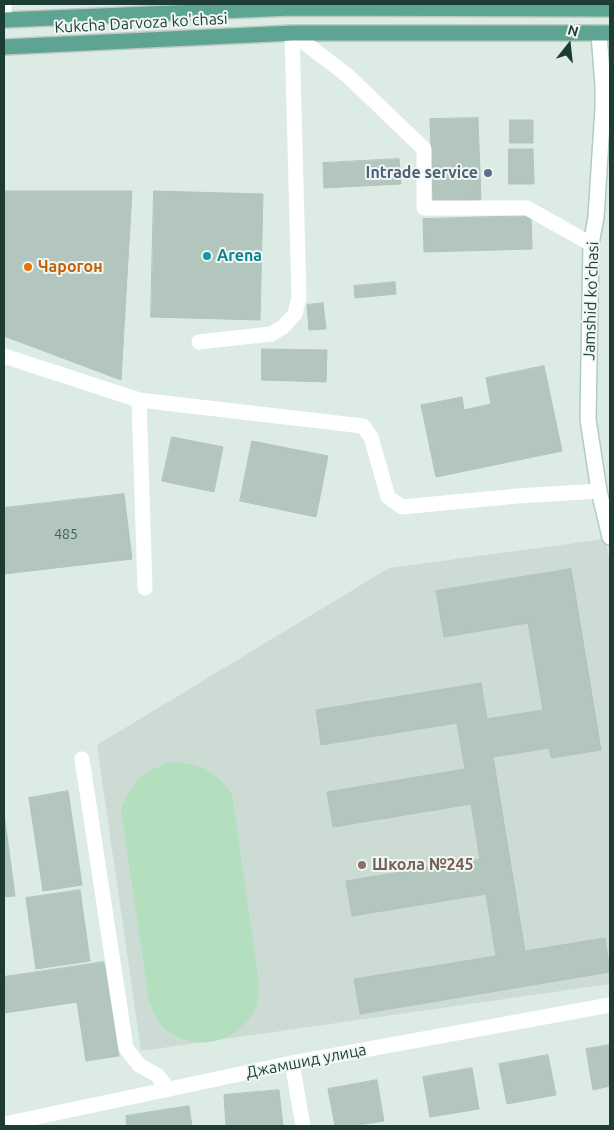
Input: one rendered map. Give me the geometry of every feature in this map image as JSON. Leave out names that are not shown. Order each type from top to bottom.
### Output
[{"type":"main road","name":"Kukcha Darvoza ko'chasi","points":[[4,20],[292,6],[601,7]]},
{"type":"main road","points":[[292,6],[292,33]]},
{"type":"main road","points":[[601,7],[604,33]]},
{"type":"main road","name":"Kukcha Darvoza ko'chasi","points":[[4,47],[292,33],[604,33]]},
{"type":"street","points":[[4,4],[4,20]]},
{"type":"street","points":[[292,33],[348,76],[424,149],[424,208],[527,208],[591,244]]},
{"type":"street","points":[[199,342],[271,334],[283,327],[295,314],[299,297],[292,33]]},
{"type":"street","name":"Jamshid ko'chasi","points":[[604,33],[603,108],[596,217],[591,244],[588,419],[599,491],[610,537]]},
{"type":"street","points":[[4,356],[138,400],[363,426],[371,437],[388,497],[402,507],[518,496],[599,491]]},
{"type":"street","points":[[138,400],[145,588]]},
{"type":"street","points":[[82,759],[126,1048],[139,1065],[157,1075],[168,1089]]},
{"type":"street","name":"Джамшид улица","points":[[4,1124],[292,1063],[610,1005]]},
{"type":"street","points":[[292,1063],[303,1126]]},
{"type":"shaded area","name":"Школа №245","points":[[605,539],[610,562],[610,984],[141,1051],[97,745],[389,568]]},
{"type":"green space","points":[[171,762],[190,764],[206,769],[219,779],[232,794],[259,984],[257,1003],[251,1016],[243,1026],[220,1040],[207,1042],[181,1039],[169,1032],[159,1022],[149,1000],[121,810],[129,792],[139,779],[152,770]]},
{"type":"building","points":[[478,118],[481,200],[433,202],[430,119]]},
{"type":"building","points":[[510,120],[533,120],[533,143],[510,143]]},
{"type":"building","points":[[509,149],[533,149],[534,184],[509,184]]},
{"type":"building","points":[[399,159],[401,184],[324,188],[323,163]]},
{"type":"building","points":[[4,191],[132,191],[121,380],[4,336]]},
{"type":"building","name":"Arena","points":[[154,191],[263,194],[260,320],[151,317]]},
{"type":"building","points":[[531,216],[532,249],[424,252],[423,219]]},
{"type":"building","points":[[395,282],[396,294],[355,298],[354,286]]},
{"type":"building","points":[[323,303],[326,329],[309,330],[307,305]]},
{"type":"building","points":[[262,349],[327,350],[326,382],[262,380]]},
{"type":"building","points":[[544,366],[562,451],[436,477],[421,405],[462,397],[464,410],[491,404],[486,378]]},
{"type":"building","points":[[172,437],[223,447],[214,492],[162,481]]},
{"type":"building","points":[[252,441],[328,456],[316,517],[240,501]]},
{"type":"building","points":[[124,494],[132,559],[4,574],[4,508]]},
{"type":"building","points":[[571,569],[601,750],[551,758],[549,748],[493,757],[525,951],[605,938],[610,972],[360,1014],[354,979],[496,956],[486,894],[352,916],[346,881],[480,859],[471,804],[333,827],[327,792],[465,769],[457,723],[321,745],[316,710],[481,683],[487,719],[543,710],[528,623],[444,637],[436,591]]},
{"type":"building","points":[[68,791],[82,885],[43,891],[29,798]]},
{"type":"building","points":[[4,813],[15,896],[4,897]]},
{"type":"building","points":[[80,890],[90,961],[36,969],[26,898]]},
{"type":"building","points":[[104,962],[119,1056],[86,1061],[77,1002],[4,1013],[4,977]]},
{"type":"building","points":[[610,1045],[610,1086],[593,1090],[586,1049]]},
{"type":"building","points":[[548,1055],[556,1095],[507,1104],[499,1064]]},
{"type":"building","points":[[472,1068],[479,1109],[430,1117],[423,1077]]},
{"type":"building","points":[[377,1080],[384,1121],[353,1126],[335,1126],[328,1089]]},
{"type":"building","points":[[279,1090],[283,1126],[226,1126],[224,1095]]},
{"type":"building","points":[[189,1106],[192,1126],[127,1126],[126,1116]]},
{"type":"place","name":"Intrade service","points":[[488,173]]},
{"type":"place","name":"Arena","points":[[207,256]]},
{"type":"place","name":"Чарогон","points":[[28,267]]},
{"type":"place","name":"Школа №245","points":[[362,865]]}]
